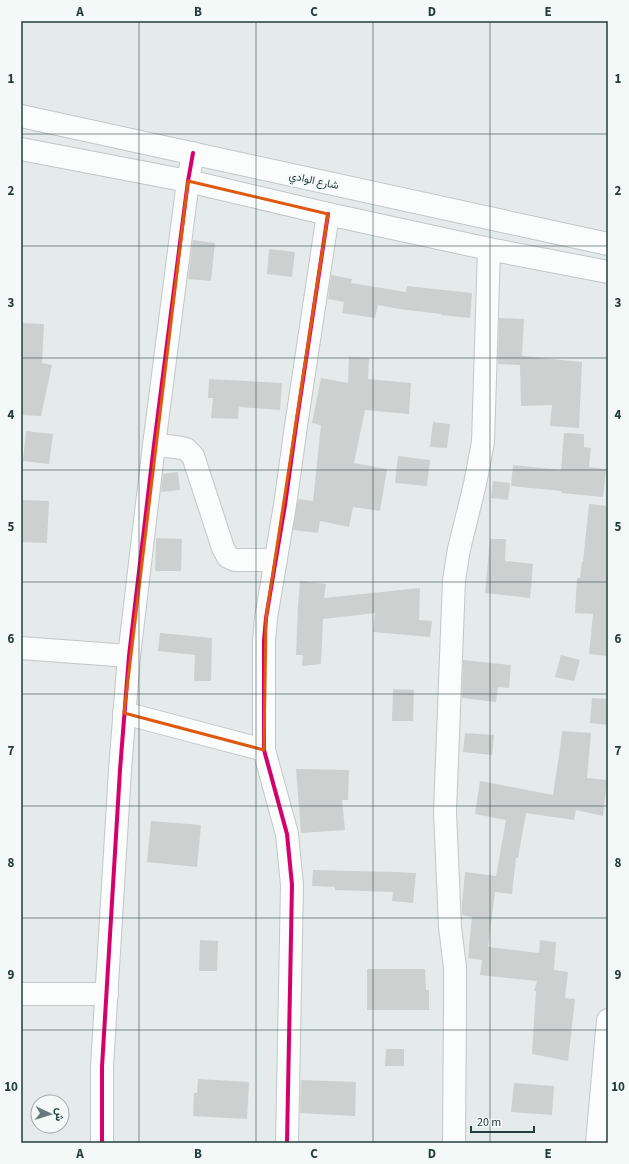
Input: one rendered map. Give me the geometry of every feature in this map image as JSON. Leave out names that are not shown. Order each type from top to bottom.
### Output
[{"type":"street","name":"شارع الوادي","points":[[21,116],[608,244]]},
{"type":"street","points":[[21,149],[188,181],[328,214],[490,249],[608,272]]},
{"type":"street","points":[[102,1143],[102,1067],[124,713],[129,656],[154,444],[188,181],[193,154]]},
{"type":"street","points":[[287,1143],[292,886],[287,834],[264,750],[264,641],[266,618],[328,214]]},
{"type":"street","points":[[454,1143],[456,1006],[455,968],[450,927],[445,812],[452,620],[454,580],[459,549],[475,484],[483,442],[490,249]]},
{"type":"street","points":[[154,444],[186,450],[193,456],[223,548],[228,557],[235,560],[276,560]]},
{"type":"street","points":[[21,648],[129,656]]},
{"type":"street","points":[[124,713],[264,750]]},
{"type":"street","points":[[21,994],[107,994]]},
{"type":"street","points":[[597,1143],[604,1101],[608,1020]]},
{"type":"highlighted area","points":[[188,181],[328,214],[266,618],[264,750],[124,713]]},
{"type":"building","points":[[193,240],[215,243],[211,281],[188,279]]},
{"type":"building","points":[[269,249],[295,252],[292,277],[267,274]]},
{"type":"building","points":[[331,275],[352,279],[351,283],[406,292],[407,286],[472,293],[470,318],[378,305],[375,318],[342,313],[344,302],[328,299]]},
{"type":"building","points":[[499,318],[524,319],[522,356],[582,362],[579,428],[550,426],[552,405],[521,406],[520,365],[498,364]]},
{"type":"building","points":[[21,323],[44,324],[42,363],[52,365],[41,416],[21,415]]},
{"type":"building","points":[[349,357],[369,358],[368,379],[411,383],[409,414],[365,410],[354,463],[387,469],[380,511],[353,507],[349,527],[320,521],[318,533],[293,530],[298,499],[313,501],[321,425],[312,423],[321,378],[348,383]]},
{"type":"building","points":[[209,379],[282,383],[280,410],[239,407],[238,419],[211,418],[213,398],[208,398]]},
{"type":"building","points":[[433,422],[450,424],[447,448],[430,447]]},
{"type":"building","points":[[26,431],[53,434],[49,464],[23,461]]},
{"type":"building","points":[[564,433],[584,434],[584,447],[591,448],[589,467],[606,469],[603,497],[511,486],[513,465],[561,470]]},
{"type":"building","points":[[398,456],[430,460],[427,486],[395,483]]},
{"type":"building","points":[[178,472],[180,490],[161,492],[163,474]]},
{"type":"building","points":[[493,481],[510,483],[508,500],[491,498]]},
{"type":"building","points":[[21,500],[49,501],[47,543],[21,542]]},
{"type":"building","points":[[589,504],[608,506],[608,656],[589,654],[593,614],[575,613],[577,578],[580,578],[583,562]]},
{"type":"building","points":[[156,538],[182,539],[181,571],[155,571]]},
{"type":"building","points":[[490,539],[506,539],[505,561],[533,564],[530,598],[485,593]]},
{"type":"building","points":[[300,581],[326,584],[324,598],[420,588],[419,620],[432,621],[430,637],[373,632],[375,613],[323,619],[321,664],[302,666],[303,655],[296,655]]},
{"type":"building","points":[[160,633],[212,638],[211,681],[194,681],[195,655],[158,651]]},
{"type":"building","points":[[561,655],[580,660],[574,681],[555,677]]},
{"type":"building","points":[[463,660],[511,665],[509,688],[498,687],[496,702],[462,698]]},
{"type":"building","points":[[393,689],[414,690],[413,721],[392,721]]},
{"type":"building","points":[[592,698],[608,699],[608,725],[590,723]]},
{"type":"building","points":[[562,731],[591,733],[587,778],[607,780],[603,816],[576,810],[574,820],[526,813],[518,858],[516,858],[512,894],[495,892],[488,947],[539,953],[540,940],[556,942],[554,970],[568,972],[565,998],[575,999],[568,1061],[532,1054],[536,991],[534,991],[537,981],[480,975],[482,960],[468,958],[472,917],[462,915],[465,872],[496,876],[506,820],[475,814],[480,781],[553,795]]},
{"type":"building","points":[[465,733],[494,735],[492,755],[463,752]]},
{"type":"building","points":[[296,769],[349,770],[348,800],[342,800],[345,830],[301,833]]},
{"type":"building","points":[[151,821],[201,825],[197,867],[147,862]]},
{"type":"building","points":[[313,870],[416,873],[413,903],[392,901],[393,892],[335,890],[335,887],[312,886]]},
{"type":"building","points":[[200,940],[218,941],[217,971],[199,971]]},
{"type":"building","points":[[367,969],[425,969],[426,990],[429,990],[429,1010],[367,1010]]},
{"type":"building","points":[[386,1049],[404,1049],[404,1066],[385,1066]]},
{"type":"building","points":[[198,1079],[249,1082],[247,1119],[193,1116],[194,1093],[197,1093]]},
{"type":"building","points":[[301,1080],[356,1082],[355,1116],[300,1113]]},
{"type":"building","points":[[514,1083],[554,1086],[552,1115],[511,1112]]},
{"type":"cycle path","points":[[102,1143],[102,1067],[120,770],[129,656],[154,445],[188,181],[193,153]]},
{"type":"cycle path","points":[[287,1143],[292,885],[287,834],[264,750],[264,641],[266,618],[285,505],[328,214]]}]
